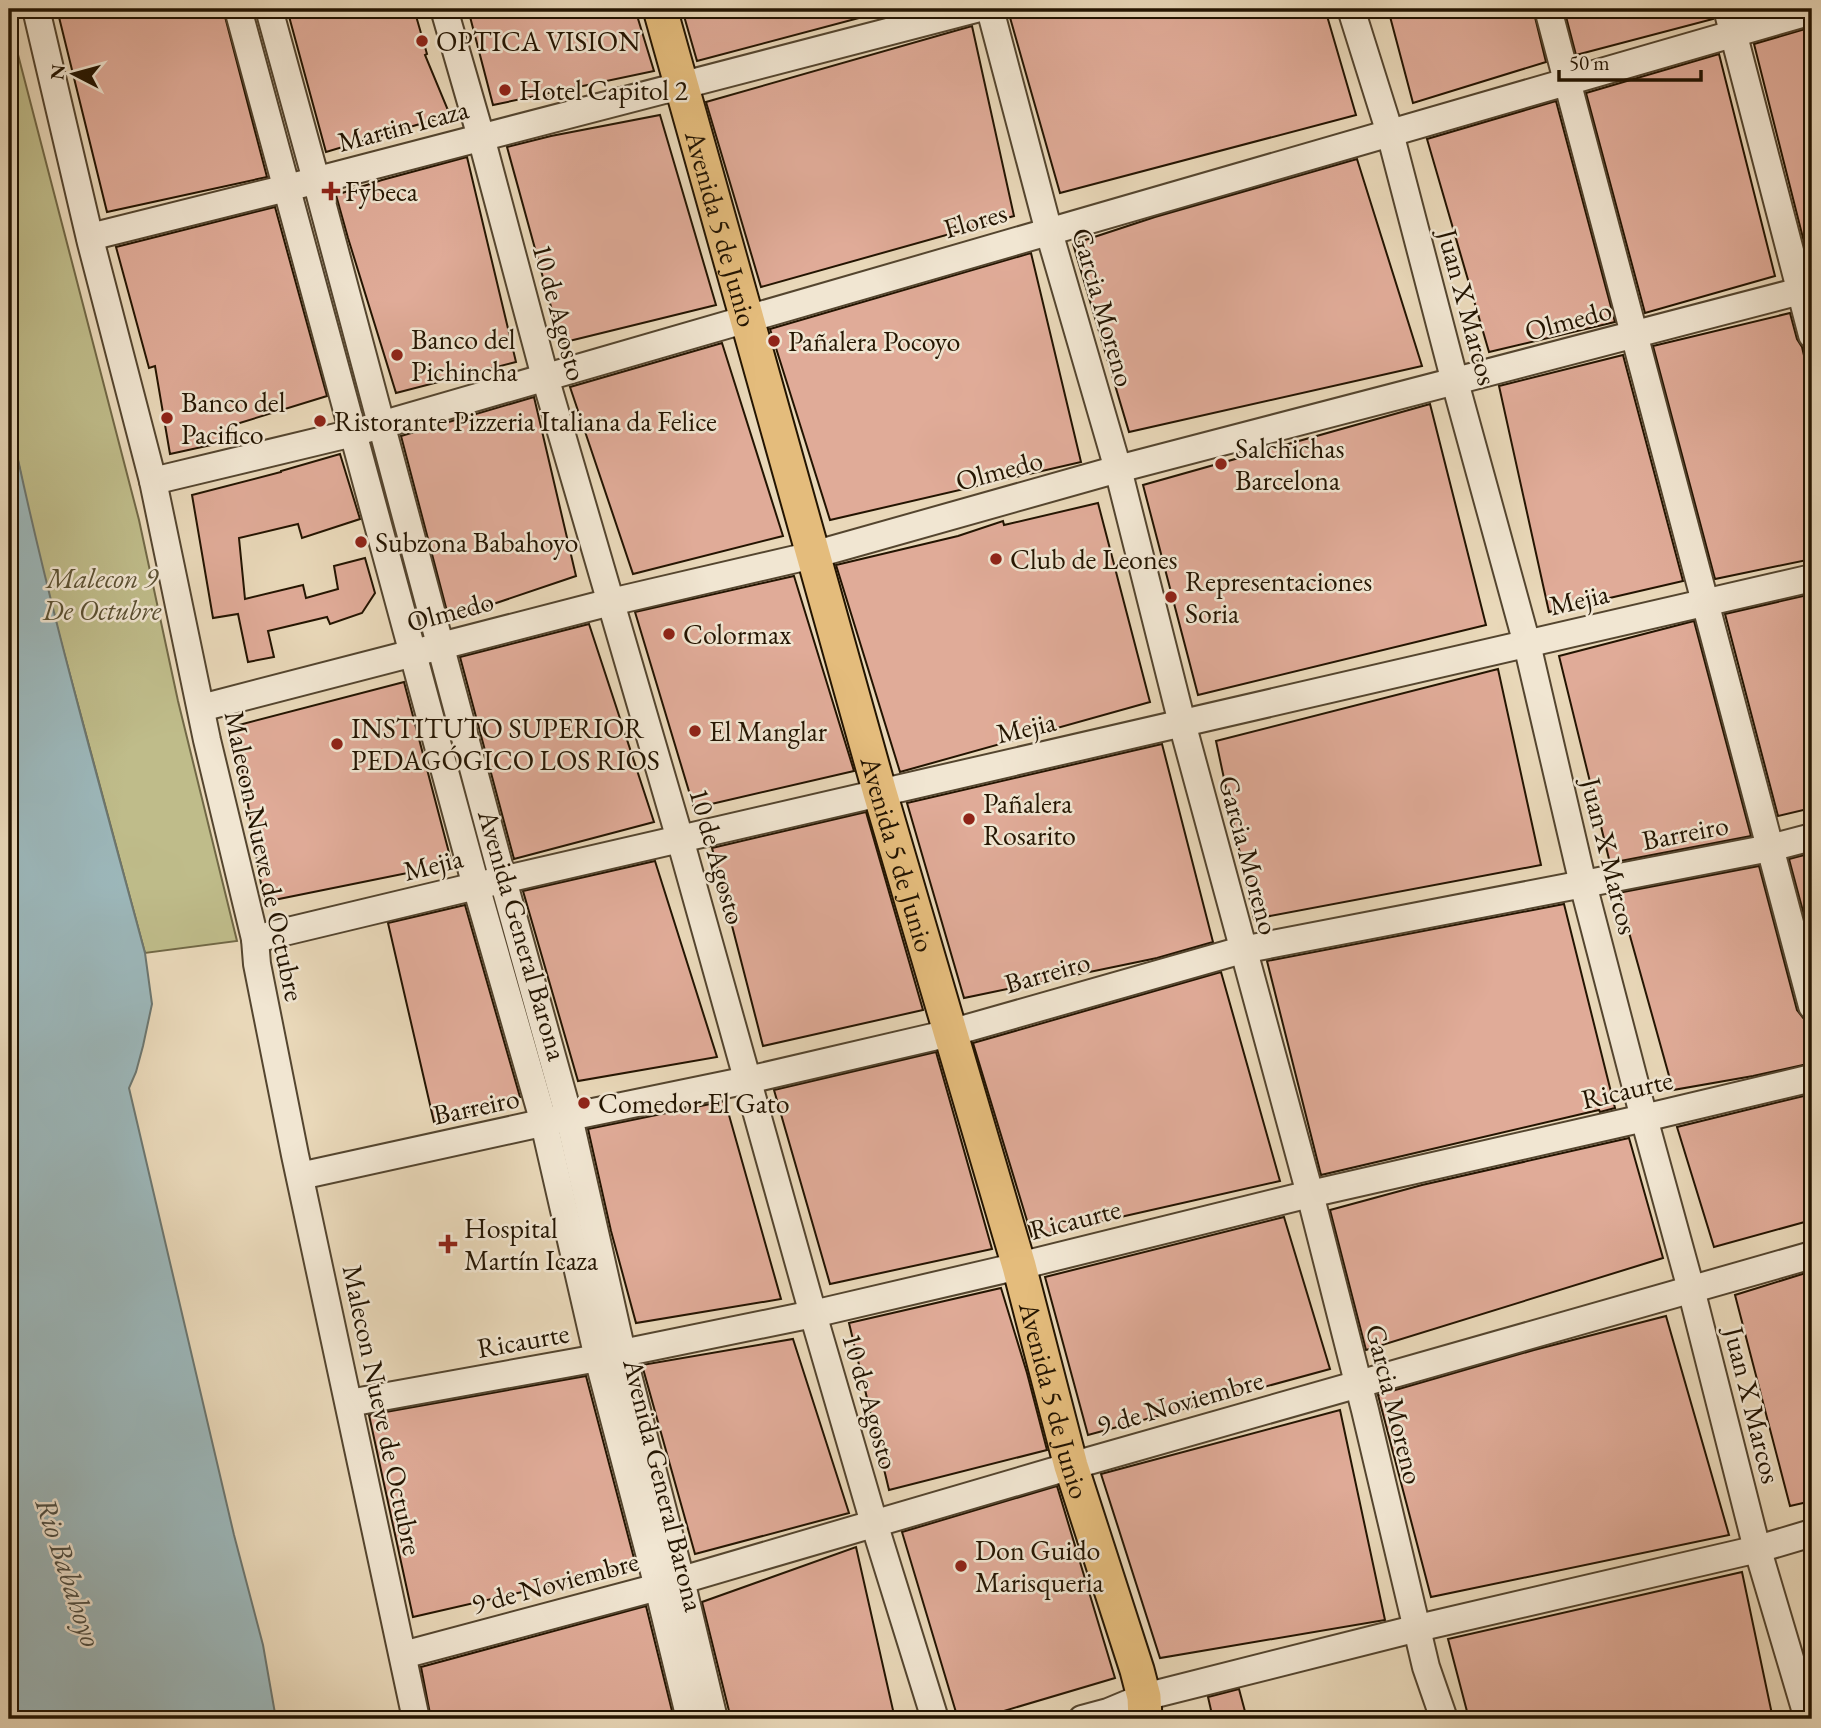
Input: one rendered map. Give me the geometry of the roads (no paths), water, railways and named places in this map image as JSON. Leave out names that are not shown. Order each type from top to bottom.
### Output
[{"type":"main road","name":"Avenida 5 de Junio","points":[[660,9],[880,793],[1019,1266],[1070,1466],[1149,1712]]},
{"type":"street","name":"Malecon Nueve de Octubre","points":[[36,9],[90,237],[153,481],[207,740],[255,939],[257,964],[300,1176],[416,1719]]},
{"type":"street","name":"Avenida General Barona","points":[[238,9],[476,886],[556,1120]]},
{"type":"street","name":"Avenida General Barona","points":[[269,9],[503,880],[610,1355],[669,1583],[714,1719]]},
{"type":"street","name":"10 de Agosto","points":[[443,9],[481,137],[545,377],[680,839],[813,1314],[935,1719]]},
{"type":"street","name":"Martin Icaza","points":[[90,237],[975,9]]},
{"type":"street","name":"Garcia Moreno","points":[[990,9],[1049,232],[1118,469],[1242,950],[1310,1194],[1426,1667],[1444,1719]]},
{"type":"street","name":"Juan X Marcos","points":[[1351,9],[1390,133],[1527,644],[1583,884],[1644,1118],[1758,1549],[1808,1719]]},
{"type":"street","points":[[1548,9],[1812,1006]]},
{"type":"street","name":"Flores","points":[[153,481],[382,425],[1567,82],[1730,21],[1812,11]]},
{"type":"street","points":[[1730,21],[1807,290],[1812,335]]},
{"type":"street","name":"Olmedo","points":[[201,708],[611,602],[813,555],[1118,469],[1807,290]]},
{"type":"street","name":"Mejia","points":[[255,939],[1812,578]]},
{"type":"street","name":"Barreiro","points":[[300,1176],[748,1080],[950,1033],[1242,950],[1770,848],[1812,837]]},
{"type":"street","name":"Ricaurte","points":[[349,1403],[813,1314],[1812,1077]]},
{"type":"street","name":"9 de Noviembre","points":[[403,1655],[669,1583],[1812,1255]]},
{"type":"street","points":[[1082,1719],[1108,1712],[1149,1712],[1418,1628],[1758,1549],[1812,1533]]},
{"type":"street","name":"Avenida General Barona","points":[[669,1583],[690,1719]]},
{"type":"water","name":"Rio Babahoyo","points":[[9,417],[56,619],[145,953],[152,1004],[136,1072],[129,1088],[234,1535],[263,1645],[276,1719],[9,1719]]},
{"type":"place","name":"OPTICA VISION","points":[[422,41]]},
{"type":"place","name":"Hotel Capitol 2","points":[[505,90]]},
{"type":"place","name":"Fybeca","points":[[331,191]]},
{"type":"place","name":"Pañalera Pocoyo","points":[[774,341]]},
{"type":"place","name":"Banco del Pichincha","points":[[397,355]]},
{"type":"place","name":"Banco del Pacifico","points":[[167,418]]},
{"type":"place","name":"Ristorante Pizzeria Italiana da Felice","points":[[320,421]]},
{"type":"place","name":"Salchichas Barcelona","points":[[1221,464]]},
{"type":"place","name":"Subzona Babahoyo","points":[[361,542]]},
{"type":"place","name":"Club de Leones","points":[[996,559]]},
{"type":"place","name":"Representaciones Soria","points":[[1171,597]]},
{"type":"place","name":"Colormax","points":[[669,634]]},
{"type":"place","name":"El Manglar","points":[[695,731]]},
{"type":"place","name":"INSTITUTO SUPERIOR PEDAGÓGICO LOS RIOS","points":[[337,744]]},
{"type":"place","name":"Pañalera Rosarito","points":[[969,819]]},
{"type":"place","name":"Comedor El Gato","points":[[584,1103]]},
{"type":"place","name":"Hospital Martín Icaza","points":[[448,1244]]},
{"type":"place","name":"Don Guido Marisqueria","points":[[961,1566]]},
{"type":"park label","name":"Malecon 9 De Octubre","points":[[102,594]]}]
